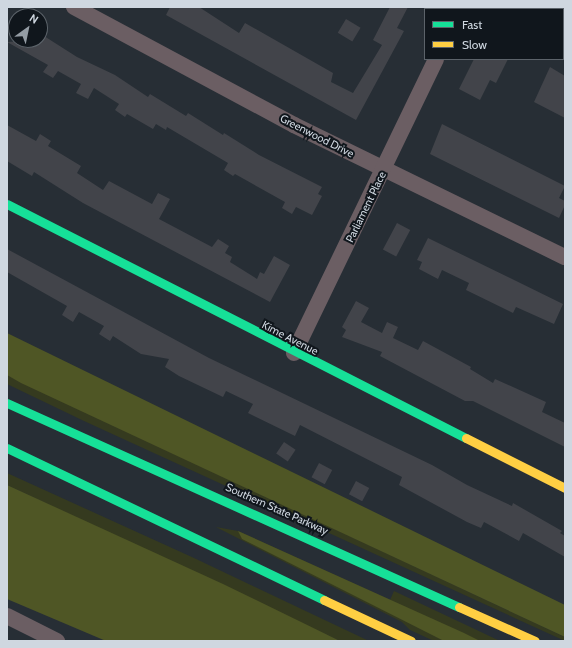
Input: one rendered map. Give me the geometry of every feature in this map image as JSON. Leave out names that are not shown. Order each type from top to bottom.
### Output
[{"type":"main road","name":"Kime Avenue","points":[[7,204],[294,353],[565,488]]},
{"type":"main road","name":"Southern State Parkway","points":[[7,403],[536,641]]},
{"type":"main road","points":[[7,448],[412,641]]},
{"type":"street","name":"Greenwood Drive","points":[[74,7],[384,169],[565,257]]},
{"type":"street","name":"Parliament Place","points":[[294,353],[436,60]]},
{"type":"street","points":[[7,616],[57,641]]},
{"type":"green space","points":[[7,333],[565,605],[565,637],[21,383],[7,375]]},
{"type":"green space","points":[[7,375],[565,637],[565,641],[84,421],[7,384]]},
{"type":"green space","points":[[7,473],[194,558],[369,641],[340,641],[7,485]]},
{"type":"green space","points":[[7,485],[223,584],[340,641],[106,641],[7,599]]},
{"type":"green space","points":[[216,527],[238,531],[390,600],[394,591],[500,641],[434,641],[410,630],[402,622]]},
{"type":"green space","points":[[238,531],[480,641],[444,641],[242,539]]},
{"type":"building","points":[[170,7],[199,7],[239,33],[245,23],[333,73],[331,82],[353,93],[382,45],[373,40],[390,7],[408,7],[397,28],[404,31],[356,120],[166,15]]},
{"type":"building","points":[[346,19],[361,28],[352,41],[338,33]]},
{"type":"building","points":[[48,39],[77,57],[115,75],[148,97],[150,94],[186,116],[188,113],[259,155],[322,187],[318,194],[322,196],[312,215],[296,207],[292,214],[282,208],[285,202],[235,174],[233,176],[224,170],[228,163],[167,127],[166,130],[156,124],[153,129],[127,114],[125,117],[115,110],[119,104],[94,88],[88,99],[76,93],[81,84],[58,71],[53,78],[43,72],[48,65],[18,48],[48,48]]},
{"type":"building","points":[[474,60],[508,60],[496,83],[490,80],[480,100],[459,89]]},
{"type":"building","points":[[550,67],[565,76],[565,118],[534,102]]},
{"type":"building","points":[[442,124],[565,186],[559,198],[565,201],[565,205],[559,218],[430,154]]},
{"type":"building","points":[[7,125],[36,141],[40,134],[51,141],[48,146],[81,166],[77,173],[103,190],[109,181],[152,204],[158,193],[170,199],[159,219],[212,247],[218,239],[229,246],[225,253],[232,257],[230,262],[257,279],[260,272],[264,274],[274,256],[290,265],[270,302],[83,203],[34,172],[32,176],[7,161]]},
{"type":"building","points":[[397,223],[410,230],[396,257],[383,249]]},
{"type":"building","points":[[428,238],[563,304],[554,324],[516,307],[513,313],[466,290],[469,283],[442,270],[438,279],[419,269],[422,262],[417,260]]},
{"type":"building","points":[[7,249],[209,358],[432,465],[467,485],[512,506],[513,503],[562,531],[560,533],[565,536],[565,557],[523,533],[519,541],[484,522],[481,528],[467,522],[399,485],[402,477],[300,425],[295,436],[248,413],[253,404],[226,391],[223,397],[179,376],[165,367],[169,359],[141,354],[113,336],[110,341],[99,334],[104,326],[79,312],[73,322],[62,315],[67,306],[7,272]]},
{"type":"building","points":[[356,301],[369,308],[361,322],[382,333],[387,322],[398,327],[393,338],[418,350],[423,341],[471,367],[470,369],[493,383],[495,379],[546,402],[542,412],[565,423],[565,447],[473,401],[465,401],[380,356],[382,352],[342,337],[346,330],[342,327]]},
{"type":"building","points":[[284,442],[296,450],[288,461],[276,454]]},
{"type":"building","points":[[319,463],[332,470],[325,484],[311,477]]},
{"type":"building","points":[[356,481],[369,488],[362,501],[349,494]]},
{"type":"traffic: fast","points":[[7,204],[466,438]]},
{"type":"traffic: fast","points":[[7,403],[459,607]]},
{"type":"traffic: fast","points":[[7,448],[324,600]]},
{"type":"traffic: slow","points":[[466,438],[565,488]]},
{"type":"traffic: slow","points":[[324,600],[411,641]]},
{"type":"traffic: slow","points":[[459,607],[535,641]]}]
